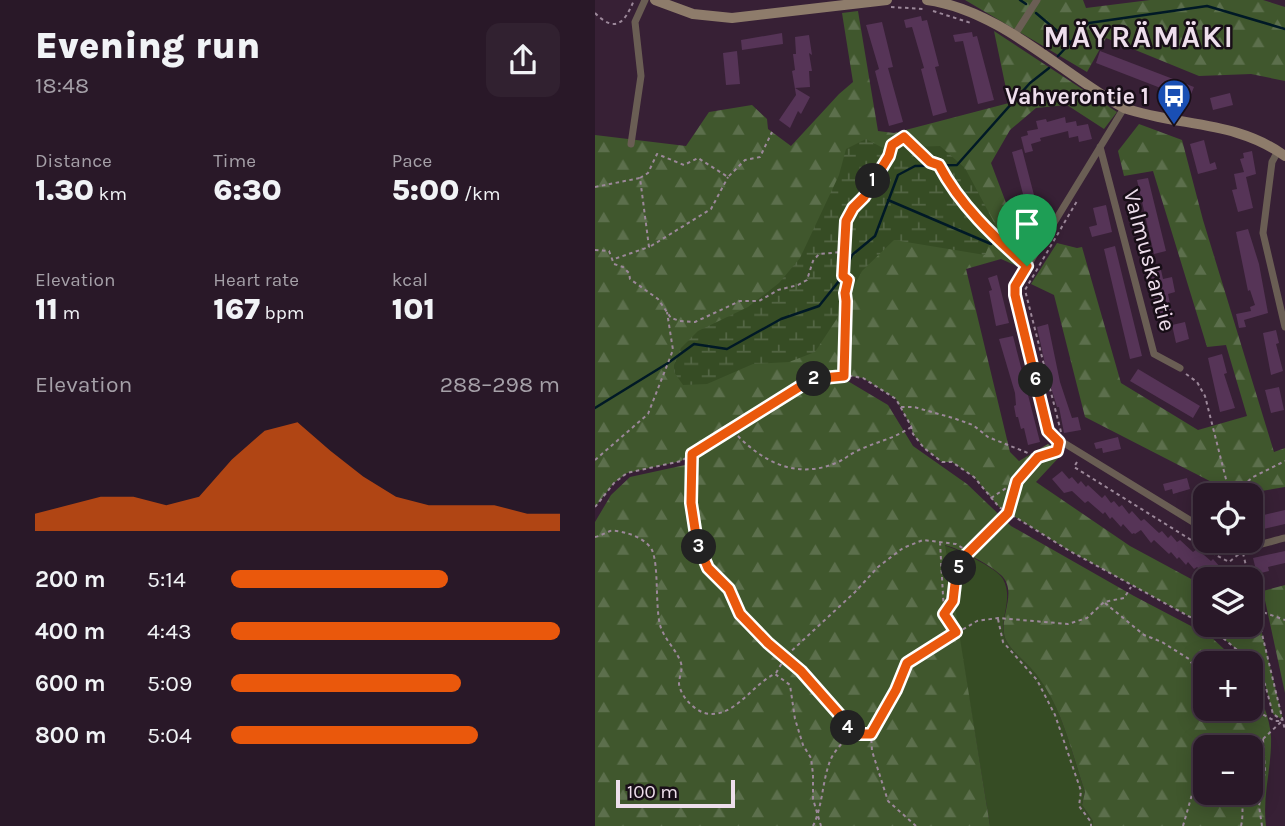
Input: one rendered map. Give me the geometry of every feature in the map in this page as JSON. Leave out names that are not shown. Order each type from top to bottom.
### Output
[{"type":"street","points":[[631,144],[641,76],[635,22],[645,0]]},
{"type":"street","points":[[655,0],[693,14],[732,18],[889,4]]},
{"type":"street","points":[[789,0],[790,12]]},
{"type":"street","points":[[927,0],[978,15],[1124,108],[1142,114],[1228,129],[1253,137],[1282,154],[1272,162],[1263,233],[1285,327]]},
{"type":"street","points":[[1014,36],[1037,0]]},
{"type":"street","points":[[1124,108],[1015,286],[1015,295],[1048,431],[1059,442],[1193,522]]},
{"type":"street","name":"Valmuskantie","points":[[1100,147],[1154,354],[1180,368]]},
{"type":"street","points":[[1263,544],[1285,538]]},
{"type":"path","points":[[595,13],[606,23],[618,24],[627,18],[634,0]]},
{"type":"path","points":[[889,4],[917,7],[976,24]]},
{"type":"path","points":[[613,259],[649,247],[711,209],[728,177],[745,160],[760,156],[772,132]]},
{"type":"path","points":[[844,376],[845,293],[848,280],[843,276],[846,221],[889,156],[892,145],[904,137],[930,162],[939,165],[975,216],[999,242],[1027,266]]},
{"type":"path","points":[[595,187],[640,178],[648,173],[657,154],[684,165],[698,158],[728,177]]},
{"type":"path","points":[[640,178],[649,247]]},
{"type":"path","points":[[1061,432],[1025,290],[1079,198]]},
{"type":"path","points":[[595,250],[609,251],[614,264],[629,272],[631,279],[658,299],[671,318],[695,322],[740,301],[759,301],[778,290],[798,285],[807,280],[813,261],[819,254],[843,252]]},
{"type":"path","points":[[595,460],[648,414],[673,351],[667,312]]},
{"type":"path","points":[[1180,368],[1197,382],[1205,396],[1228,483]]},
{"type":"path","points":[[595,508],[614,482],[627,472],[681,461],[812,379],[844,376],[863,378],[896,399],[913,434],[924,448],[942,462],[952,462],[974,477],[990,498],[1008,513],[1132,586],[1212,629],[1239,651]]},
{"type":"path","points":[[900,407],[914,407],[973,425],[988,438],[1038,457]]},
{"type":"path","points":[[732,430],[745,444],[775,465],[801,470],[839,462],[856,452],[898,436],[911,426]]},
{"type":"path","points":[[990,498],[1017,481],[1038,457],[1057,451],[1059,442]]},
{"type":"path","points":[[692,454],[691,503],[697,542],[708,568],[729,589],[740,614],[768,643],[786,656],[846,722],[851,734]]},
{"type":"path","points":[[1081,455],[1074,467],[1193,540]]},
{"type":"path","points":[[1245,483],[1285,461]]},
{"type":"path","points":[[944,614],[953,601],[956,575],[969,552],[1008,513],[1017,481]]},
{"type":"path","points":[[1159,519],[1165,506]]},
{"type":"path","points":[[595,537],[611,531],[636,535],[652,550],[661,627],[680,661],[682,672],[679,682],[682,694],[705,714],[716,714],[730,707],[775,674],[786,656],[878,567],[904,548],[923,540],[956,544],[969,552]]},
{"type":"path","points":[[940,542],[944,614],[956,632]]},
{"type":"path","points":[[1214,553],[1229,562],[1240,553]]},
{"type":"path","points":[[916,826],[888,802],[871,751],[871,734],[896,690],[907,663],[977,621],[998,618],[1068,624],[1087,618],[1104,602],[1124,597],[1132,586]]},
{"type":"path","points":[[1104,602],[1144,635],[1162,642],[1189,659],[1193,665]]},
{"type":"path","points":[[1263,612],[1285,620]]},
{"type":"path","points":[[998,618],[1003,642],[1037,680],[1055,715],[1081,791],[1079,806],[1091,826]]},
{"type":"path","points":[[1263,637],[1285,730]]},
{"type":"path","points":[[775,674],[790,685],[795,719],[810,758],[813,799],[821,826]]},
{"type":"path","points":[[1263,681],[1273,714],[1284,718]]},
{"type":"path","points":[[1263,715],[1275,722],[1284,718]]},
{"type":"path","points":[[1263,738],[1284,718]]},
{"type":"path","points":[[851,734],[871,734]]},
{"type":"path","points":[[813,826],[830,761],[851,734]]},
{"type":"path","points":[[1263,750],[1263,783]]},
{"type":"path","points":[[1183,826],[1193,791]]},
{"type":"path","points":[[1241,826],[1243,805]]},
{"type":"path","points":[[1259,805],[1262,826]]},
{"type":"green space","points":[[965,0],[1083,0],[1086,8],[1150,0],[1263,0],[1285,7],[1285,81],[1251,74],[1199,76],[1106,38],[1087,72]]},
{"type":"green space","points":[[858,11],[878,131],[894,133],[1009,103],[994,31],[1117,112],[1104,129],[1067,105],[1036,108],[1010,130],[991,163],[1025,253],[1017,266],[1001,259],[966,269],[1010,452],[1019,461],[1048,444],[1062,454],[1036,482],[1130,546],[1193,580],[1193,619],[1068,550],[999,507],[974,477],[952,462],[942,462],[924,448],[913,434],[896,399],[863,378],[844,375],[812,379],[681,461],[627,473],[614,483],[595,507],[595,135],[686,146],[709,112],[752,105],[767,119],[768,129],[791,146],[853,82],[842,13]]},
{"type":"green space","points":[[1139,124],[1182,140],[1203,220],[1274,452],[1285,448],[1285,487],[1263,491],[1263,483],[1214,483],[1085,417],[1054,295],[1031,284],[1057,243],[1082,247],[1121,383],[1198,430],[1247,416],[1226,345],[1207,347],[1153,171],[1124,176],[1118,151]]},
{"type":"green space","points":[[866,139],[883,148],[940,146],[965,168],[996,226],[985,255],[894,240],[862,271],[836,320],[815,352],[789,362],[753,364],[707,384],[683,385],[674,372],[681,348],[698,331],[748,307],[779,283],[800,258],[839,175],[846,149]]},
{"type":"green space","points":[[846,380],[888,405],[913,446],[967,484],[1011,526],[1193,627],[1193,637],[1211,637],[1226,651],[1193,651],[1193,721],[1263,721],[1263,705],[1271,737],[1265,804],[1266,826],[1093,826],[1093,821],[1082,805],[1085,792],[1054,704],[1039,678],[1010,647],[1004,634],[1008,599],[1006,582],[1001,575],[982,562],[945,545],[990,826],[595,826],[595,522],[611,495],[630,477],[685,465],[811,385]]},
{"type":"green space","points":[[944,545],[985,564],[1003,579],[1007,595],[1004,634],[1010,647],[1039,677],[1054,704],[1085,792],[1082,805],[1093,821],[1093,826],[990,826]]},
{"type":"green space","points":[[1285,585],[1285,693],[1263,591]]},
{"type":"green space","points":[[1222,637],[1263,637],[1283,720],[1273,714],[1263,681],[1263,651],[1239,651]]},
{"type":"building","points":[[921,16],[922,21],[927,20],[939,66],[935,67],[947,112],[933,116],[921,69],[924,68],[912,27],[906,28],[904,20]]},
{"type":"building","points":[[882,22],[893,67],[888,68],[903,122],[889,126],[875,71],[879,69],[866,25]]},
{"type":"building","points":[[972,32],[973,37],[977,36],[994,100],[978,104],[963,41],[955,42],[953,35]]},
{"type":"building","points":[[782,33],[783,44],[742,50],[741,40]]},
{"type":"building","points":[[809,35],[812,55],[809,53],[812,71],[809,71],[810,87],[795,88],[810,97],[801,114],[798,111],[790,128],[779,120],[796,95],[792,71],[795,70],[795,37]]},
{"type":"building","points":[[737,51],[740,84],[726,85],[723,53]]},
{"type":"building","points":[[1100,51],[1194,87],[1189,99],[1096,63]]},
{"type":"building","points":[[1230,93],[1233,105],[1213,110],[1210,98]]},
{"type":"building","points":[[1065,117],[1066,123],[1076,121],[1077,126],[1088,124],[1092,139],[1079,142],[1078,136],[1069,138],[1068,131],[1040,138],[1041,141],[1031,144],[1033,151],[1025,153],[1021,137],[1028,135],[1027,131],[1038,129],[1036,121],[1046,119],[1047,122]]},
{"type":"building","points":[[1204,140],[1210,164],[1215,162],[1217,169],[1198,174],[1190,144]]},
{"type":"building","points":[[1022,149],[1040,218],[1030,221],[1012,152]]},
{"type":"building","points":[[1252,151],[1256,174],[1246,177],[1253,208],[1238,212],[1232,190],[1237,189],[1234,174],[1244,172],[1240,159],[1244,158],[1243,153]]},
{"type":"building","points":[[1148,178],[1166,251],[1154,254],[1137,180]]},
{"type":"building","points":[[1106,205],[1112,232],[1092,237],[1089,227],[1097,225],[1093,208]]},
{"type":"building","points":[[1248,229],[1259,264],[1268,313],[1244,320],[1246,327],[1239,328],[1236,314],[1251,311],[1250,307],[1255,305],[1250,290],[1248,291],[1236,232]]},
{"type":"building","points":[[1115,246],[1142,356],[1130,359],[1104,249]]},
{"type":"building","points":[[1161,270],[1163,279],[1172,277],[1175,292],[1168,294],[1173,318],[1159,321],[1149,273]]},
{"type":"building","points":[[997,275],[1009,323],[996,326],[988,278]]},
{"type":"building","points":[[1185,322],[1189,339],[1176,343],[1172,325]]},
{"type":"building","points":[[1048,324],[1060,382],[1072,418],[1078,417],[1081,430],[1064,433],[1037,327]]},
{"type":"building","points":[[1276,330],[1279,343],[1276,344],[1283,371],[1271,375],[1263,333]]},
{"type":"building","points":[[1013,336],[1040,442],[1028,445],[1024,428],[1021,429],[1016,417],[1015,393],[999,339]]},
{"type":"building","points":[[1222,354],[1227,373],[1224,374],[1235,408],[1220,412],[1208,358]]},
{"type":"building","points":[[1138,369],[1200,406],[1193,418],[1130,381]]},
{"type":"building","points":[[1279,387],[1284,410],[1271,413],[1265,390]]},
{"type":"building","points":[[1118,437],[1121,449],[1103,453],[1102,448],[1096,449],[1094,443]]},
{"type":"building","points":[[1062,471],[1069,479],[1072,477],[1078,484],[1081,481],[1086,487],[1088,485],[1102,498],[1105,495],[1111,503],[1114,501],[1119,507],[1122,505],[1129,514],[1132,511],[1159,533],[1162,531],[1168,538],[1171,535],[1177,542],[1180,540],[1193,553],[1202,553],[1220,567],[1193,568],[1188,562],[1186,565],[1154,540],[1151,543],[1141,530],[1132,534],[1123,524],[1121,527],[1112,517],[1110,519],[1105,512],[1103,514],[1088,501],[1085,503],[1072,491],[1064,493],[1052,479]]},
{"type":"building","points":[[1187,478],[1190,489],[1173,494],[1172,489],[1165,491],[1163,484]]},
{"type":"building","points":[[1285,510],[1285,524],[1263,529],[1263,515]]},
{"type":"building","points":[[1285,551],[1285,563],[1268,567],[1269,571],[1263,572],[1263,567],[1255,567],[1253,558]]},
{"type":"waterway","points":[[1020,0],[1026,4]]},
{"type":"waterway","points":[[1058,56],[1089,23],[1207,6],[1285,29]]},
{"type":"waterway","points":[[1036,13],[1070,42]]},
{"type":"waterway","points":[[595,408],[694,344],[727,349],[781,319],[819,306],[843,276],[852,255],[875,236],[898,175],[915,166],[957,165],[1030,83],[1049,68]]},
{"type":"waterway","points":[[888,200],[991,244]]},
{"type":"place","name":"Vahverontie 1","points":[[1174,126]]},
{"type":"district","name":"MÄYRÄMÄKI","points":[[1139,37]]},
{"type":"route","points":[[904,137],[930,162],[939,165],[975,216],[999,242],[1027,266],[1015,286],[1015,295],[1048,431],[1059,442],[1057,451],[1038,457],[1017,481],[1008,513],[966,555],[956,575],[953,601],[944,614],[956,632],[907,663],[896,690],[871,734],[851,734],[846,722],[801,671],[740,614],[729,589],[708,568],[697,542],[691,503],[692,454],[812,379],[844,376],[845,293],[848,280],[843,276],[846,221],[889,156],[892,145],[904,137]]}]
